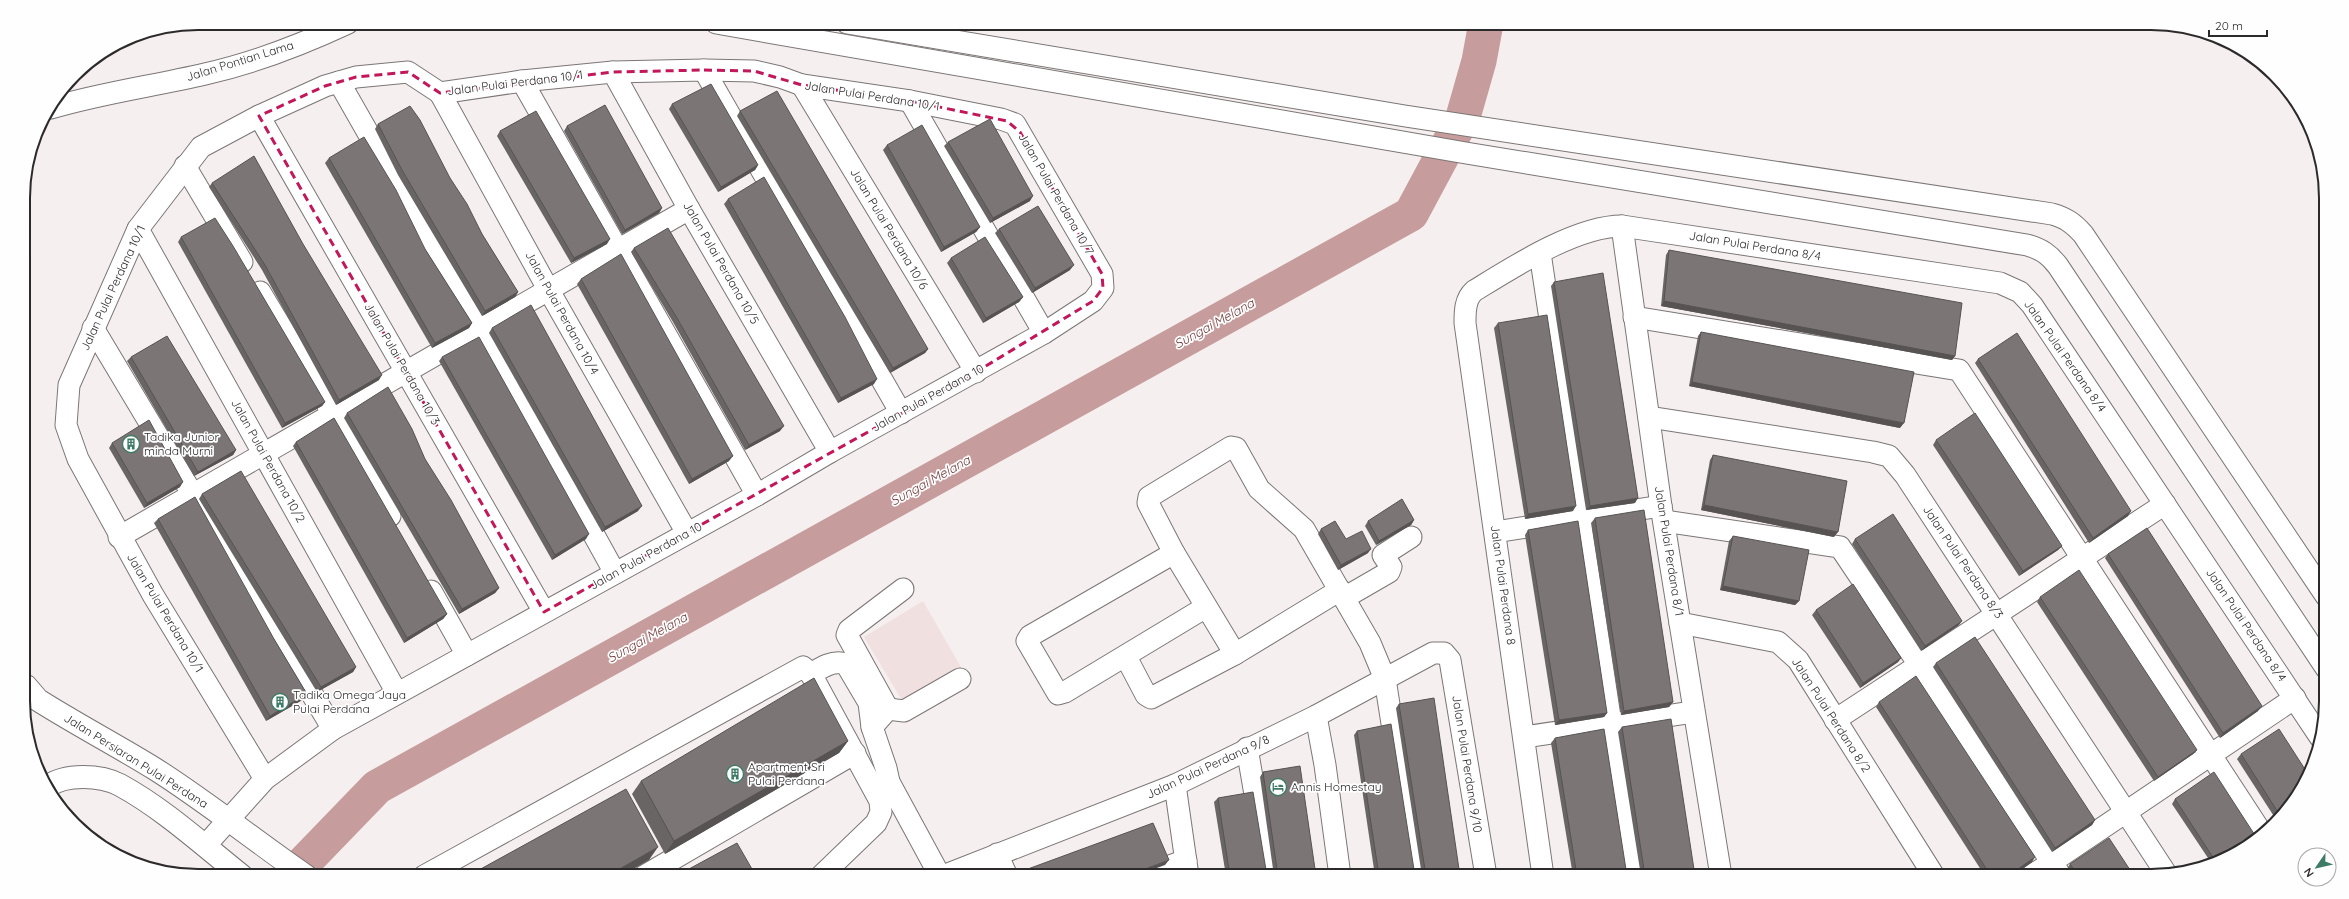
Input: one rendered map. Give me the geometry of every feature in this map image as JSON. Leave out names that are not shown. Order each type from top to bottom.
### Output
[{"type":"main road","name":"Jalan Persiaran Pulai Perdana","points":[[30,691],[38,700],[155,769],[229,819],[267,850],[296,869]]},
{"type":"main road","points":[[52,785],[74,777],[102,779],[119,785],[205,846],[233,869]]},
{"type":"street","name":"Jalan Pontian Lama","points":[[57,106],[82,98],[206,74],[280,51],[331,30]]},
{"type":"street","points":[[756,30],[1466,153],[2027,244],[2049,254],[2319,658]]},
{"type":"street","points":[[889,30],[1405,116],[2052,214],[2072,222],[2083,234],[2319,586]]},
{"type":"street","points":[[704,70],[901,413]]},
{"type":"street","name":"Jalan Pulai Perdana 10/1","points":[[265,779],[119,537],[78,459],[66,424],[69,385],[138,229],[201,147],[259,116],[325,86],[356,77],[408,72],[440,93],[522,81],[614,72],[704,70],[754,71],[780,77],[802,85],[910,101],[992,117]]},
{"type":"street","name":"Jalan Pulai Perdana 10/5","points":[[614,72],[689,209],[830,452]]},
{"type":"street","points":[[522,81],[619,248],[757,495]]},
{"type":"street","points":[[339,82],[480,328],[615,573]]},
{"type":"street","name":"Jalan Pulai Perdana 10/6","points":[[802,85],[976,372]]},
{"type":"street","name":"Jalan Pulai Perdana 10/4","points":[[440,93],[548,289],[687,533]]},
{"type":"street","name":"Jalan Pontian Lama","points":[[66,95],[82,98]]},
{"type":"street","points":[[910,101],[1044,334]]},
{"type":"street","name":"Jalan Pulai Perdana 10/3","points":[[259,116],[544,612]]},
{"type":"street","name":"Jalan Pulai Perdana 10/7","points":[[992,117],[1015,124],[1102,274],[1103,288]]},
{"type":"street","points":[[185,166],[333,414],[398,531]]},
{"type":"street","points":[[119,537],[689,209]]},
{"type":"street","name":"Jalan Pulai Perdana 8/4","points":[[1469,295],[1540,253],[1607,226],[1622,226],[2000,283],[2020,292],[2032,305],[2316,731]]},
{"type":"street","name":"Jalan Pulai Perdana 8/1","points":[[1622,226],[1663,513],[1693,712],[1719,869]]},
{"type":"street","name":"Jalan Pulai Perdana 10/2","points":[[138,229],[397,693]]},
{"type":"street","points":[[1540,253],[1578,518],[1633,869]]},
{"type":"street","name":"Jalan Pulai Perdana 10","points":[[205,846],[265,779],[333,729],[757,495],[830,452],[1044,334],[1093,301],[1103,288]]},
{"type":"street","name":"Jalan Pulai Perdana 8","points":[[1469,295],[1465,310],[1465,323],[1542,869]]},
{"type":"street","points":[[1634,317],[1959,370],[2259,830]]},
{"type":"street","points":[[93,328],[333,729]]},
{"type":"street","name":"Jalan Pulai Perdana 8/3","points":[[1649,417],[1872,452],[1889,456],[1905,475],[1997,613],[2125,813],[2163,869]]},
{"type":"street","points":[[1235,654],[1174,553],[1148,503],[1149,497],[1231,447],[1236,448],[1259,489],[1304,529],[1370,643],[1385,679],[1415,869]]},
{"type":"street","points":[[1835,720],[1919,663],[2165,504]]},
{"type":"street","points":[[1495,532],[1578,518],[1663,513],[1840,547],[2056,868],[2125,813],[2210,754],[2295,698]]},
{"type":"street","points":[[1126,657],[1146,695],[1151,698],[1235,654],[1342,594],[1389,572],[1391,567],[1383,555],[1411,537]]},
{"type":"street","points":[[1174,553],[1033,634],[1028,641],[1058,694],[1065,692],[1126,657],[1206,607]]},
{"type":"street","points":[[421,572],[467,655]]},
{"type":"street","points":[[888,709],[847,635],[848,630],[904,589]]},
{"type":"street","name":"Jalan Pulai Perdana 8/2","points":[[1680,623],[1778,642],[1798,660],[1930,869]]},
{"type":"street","name":"Jalan Pulai Perdana 9/8","points":[[960,869],[1175,785],[1247,748],[1316,716],[1433,653],[1444,654]]},
{"type":"street","name":"Jalan Pulai Perdana 9/10","points":[[1444,654],[1450,660],[1485,869]]},
{"type":"street","points":[[811,674],[831,664],[839,662],[846,664],[869,703],[872,727],[886,768],[889,782],[938,869]]},
{"type":"street","points":[[437,869],[803,667],[811,674],[880,801],[881,812],[876,823],[828,869]]},
{"type":"street","points":[[888,709],[904,711],[960,679]]},
{"type":"street","points":[[872,727],[888,709]]},
{"type":"street","points":[[1524,736],[1693,712]]},
{"type":"street","points":[[1316,716],[1325,765],[1339,869]]},
{"type":"street","points":[[1247,748],[1268,869]]},
{"type":"street","points":[[656,869],[855,754]]},
{"type":"street","points":[[880,801],[889,782]]},
{"type":"street","points":[[1175,785],[1187,868]]},
{"type":"street","points":[[997,854],[1004,869]]},
{"type":"highlighted area","points":[[704,70],[754,71],[802,85],[910,101],[1007,121],[1020,132],[1102,274],[1103,288],[1093,301],[976,372],[544,612],[259,116],[325,86],[356,77],[408,72],[440,93],[613,72]]},
{"type":"shaded area","points":[[923,601],[962,669],[903,702],[864,637]]},
{"type":"building","points":[[711,84],[758,165],[721,187],[672,104]]},
{"type":"building","points":[[777,91],[928,349],[893,368],[740,111]]},
{"type":"building","points":[[605,105],[662,208],[625,230],[567,126]]},
{"type":"building","points":[[410,106],[420,120],[450,178],[467,204],[482,234],[518,292],[485,311],[402,170],[378,124]]},
{"type":"building","points":[[536,111],[610,239],[574,258],[500,131]]},
{"type":"building","points":[[990,119],[1033,196],[993,218],[948,142]]},
{"type":"building","points":[[922,125],[980,227],[944,247],[887,145]]},
{"type":"building","points":[[364,137],[396,190],[425,249],[472,323],[435,343],[329,158]]},
{"type":"building","points":[[254,156],[303,244],[382,375],[339,400],[265,265],[212,183]]},
{"type":"building","points":[[764,177],[845,317],[877,379],[841,398],[728,199]]},
{"type":"building","points":[[1038,206],[1074,265],[1035,288],[999,229]]},
{"type":"building","points":[[215,218],[325,402],[285,423],[181,237]]},
{"type":"building","points":[[668,228],[784,426],[749,445],[677,318],[634,248]]},
{"type":"building","points":[[985,237],[1023,297],[986,318],[951,258]]},
{"type":"building","points":[[1669,250],[1962,303],[1955,356],[1664,301]]},
{"type":"building","points":[[621,254],[733,456],[692,479],[581,279]]},
{"type":"building","points":[[1603,273],[1638,498],[1590,506],[1554,282]]},
{"type":"building","points":[[531,305],[642,506],[605,527],[492,328]]},
{"type":"building","points":[[1547,315],[1576,506],[1528,514],[1498,323]]},
{"type":"building","points":[[1701,332],[1914,372],[1904,423],[1692,382]]},
{"type":"building","points":[[2017,333],[2131,511],[2093,538],[1978,359]]},
{"type":"building","points":[[167,336],[236,450],[198,472],[131,357]]},
{"type":"building","points":[[479,337],[589,534],[555,555],[442,357]]},
{"type":"building","points":[[388,387],[412,429],[425,459],[451,500],[499,588],[462,609],[347,413]]},
{"type":"building","points":[[1975,413],[2062,546],[2023,571],[1936,440]]},
{"type":"building","points":[[334,418],[447,614],[407,638],[296,442]]},
{"type":"building","points":[[149,420],[183,482],[147,503],[112,443]]},
{"type":"building","points":[[1713,455],[1847,481],[1838,532],[1704,505]]},
{"type":"building","points":[[241,471],[356,667],[321,687],[202,494]]},
{"type":"building","points":[[195,497],[274,639],[307,694],[270,716],[158,519]]},
{"type":"building","points":[[1402,499],[1414,520],[1379,541],[1368,521]]},
{"type":"building","points":[[1644,510],[1673,702],[1624,711],[1595,518]]},
{"type":"building","points":[[1893,514],[1962,621],[1925,646],[1855,539]]},
{"type":"building","points":[[1335,521],[1346,539],[1362,531],[1371,549],[1341,565],[1321,529]]},
{"type":"building","points":[[1578,521],[1607,713],[1559,720],[1528,530]]},
{"type":"building","points":[[2147,528],[2262,706],[2223,733],[2108,554]]},
{"type":"building","points":[[1733,536],[1809,550],[1799,601],[1723,586]]},
{"type":"building","points":[[2079,570],[2197,750],[2158,777],[2040,597]]},
{"type":"building","points":[[1853,584],[1901,658],[1863,683],[1816,610]]},
{"type":"building","points":[[1975,637],[2095,820],[2055,848],[1936,663]]},
{"type":"building","points":[[1916,676],[2035,857],[2018,869],[1986,869],[1879,702]]},
{"type":"building","name":"Apartment Sri Pulai Perdana","points":[[814,678],[848,741],[674,841],[641,781]]},
{"type":"building","points":[[1434,698],[1459,869],[1425,869],[1399,704]]},
{"type":"building","points":[[1671,719],[1694,869],[1644,869],[1622,727]]},
{"type":"building","points":[[1391,724],[1414,869],[1378,869],[1357,731]]},
{"type":"building","points":[[1604,729],[1626,869],[1576,869],[1555,738]]},
{"type":"building","points":[[2279,729],[2305,769],[2297,785],[2277,811],[2241,754]]},
{"type":"building","points":[[1300,766],[1315,869],[1277,869],[1263,772]]},
{"type":"building","points":[[2214,772],[2254,833],[2235,847],[2213,857],[2175,799]]},
{"type":"building","points":[[626,789],[658,847],[619,869],[481,869]]},
{"type":"building","points":[[1253,792],[1266,869],[1229,869],[1218,798]]},
{"type":"building","points":[[1153,823],[1169,860],[1145,869],[1028,869]]},
{"type":"building","points":[[2109,838],[2129,869],[2073,869],[2070,864]]},
{"type":"building","points":[[737,843],[752,869],[689,869]]},
{"type":"waterway","name":"Sungai Melana","points":[[298,869],[377,787],[1411,214],[1463,117],[1479,61],[1485,30]]},
{"type":"place","name":"Tadika Junior minda Murni","points":[[131,444]]},
{"type":"place","name":"Tadika Omega Jaya Pulai Perdana","points":[[280,702]]},
{"type":"place","name":"Apartment Sri Pulai Perdana","points":[[735,774]]},
{"type":"place","name":"Annis Homestay","points":[[1278,787]]}]
